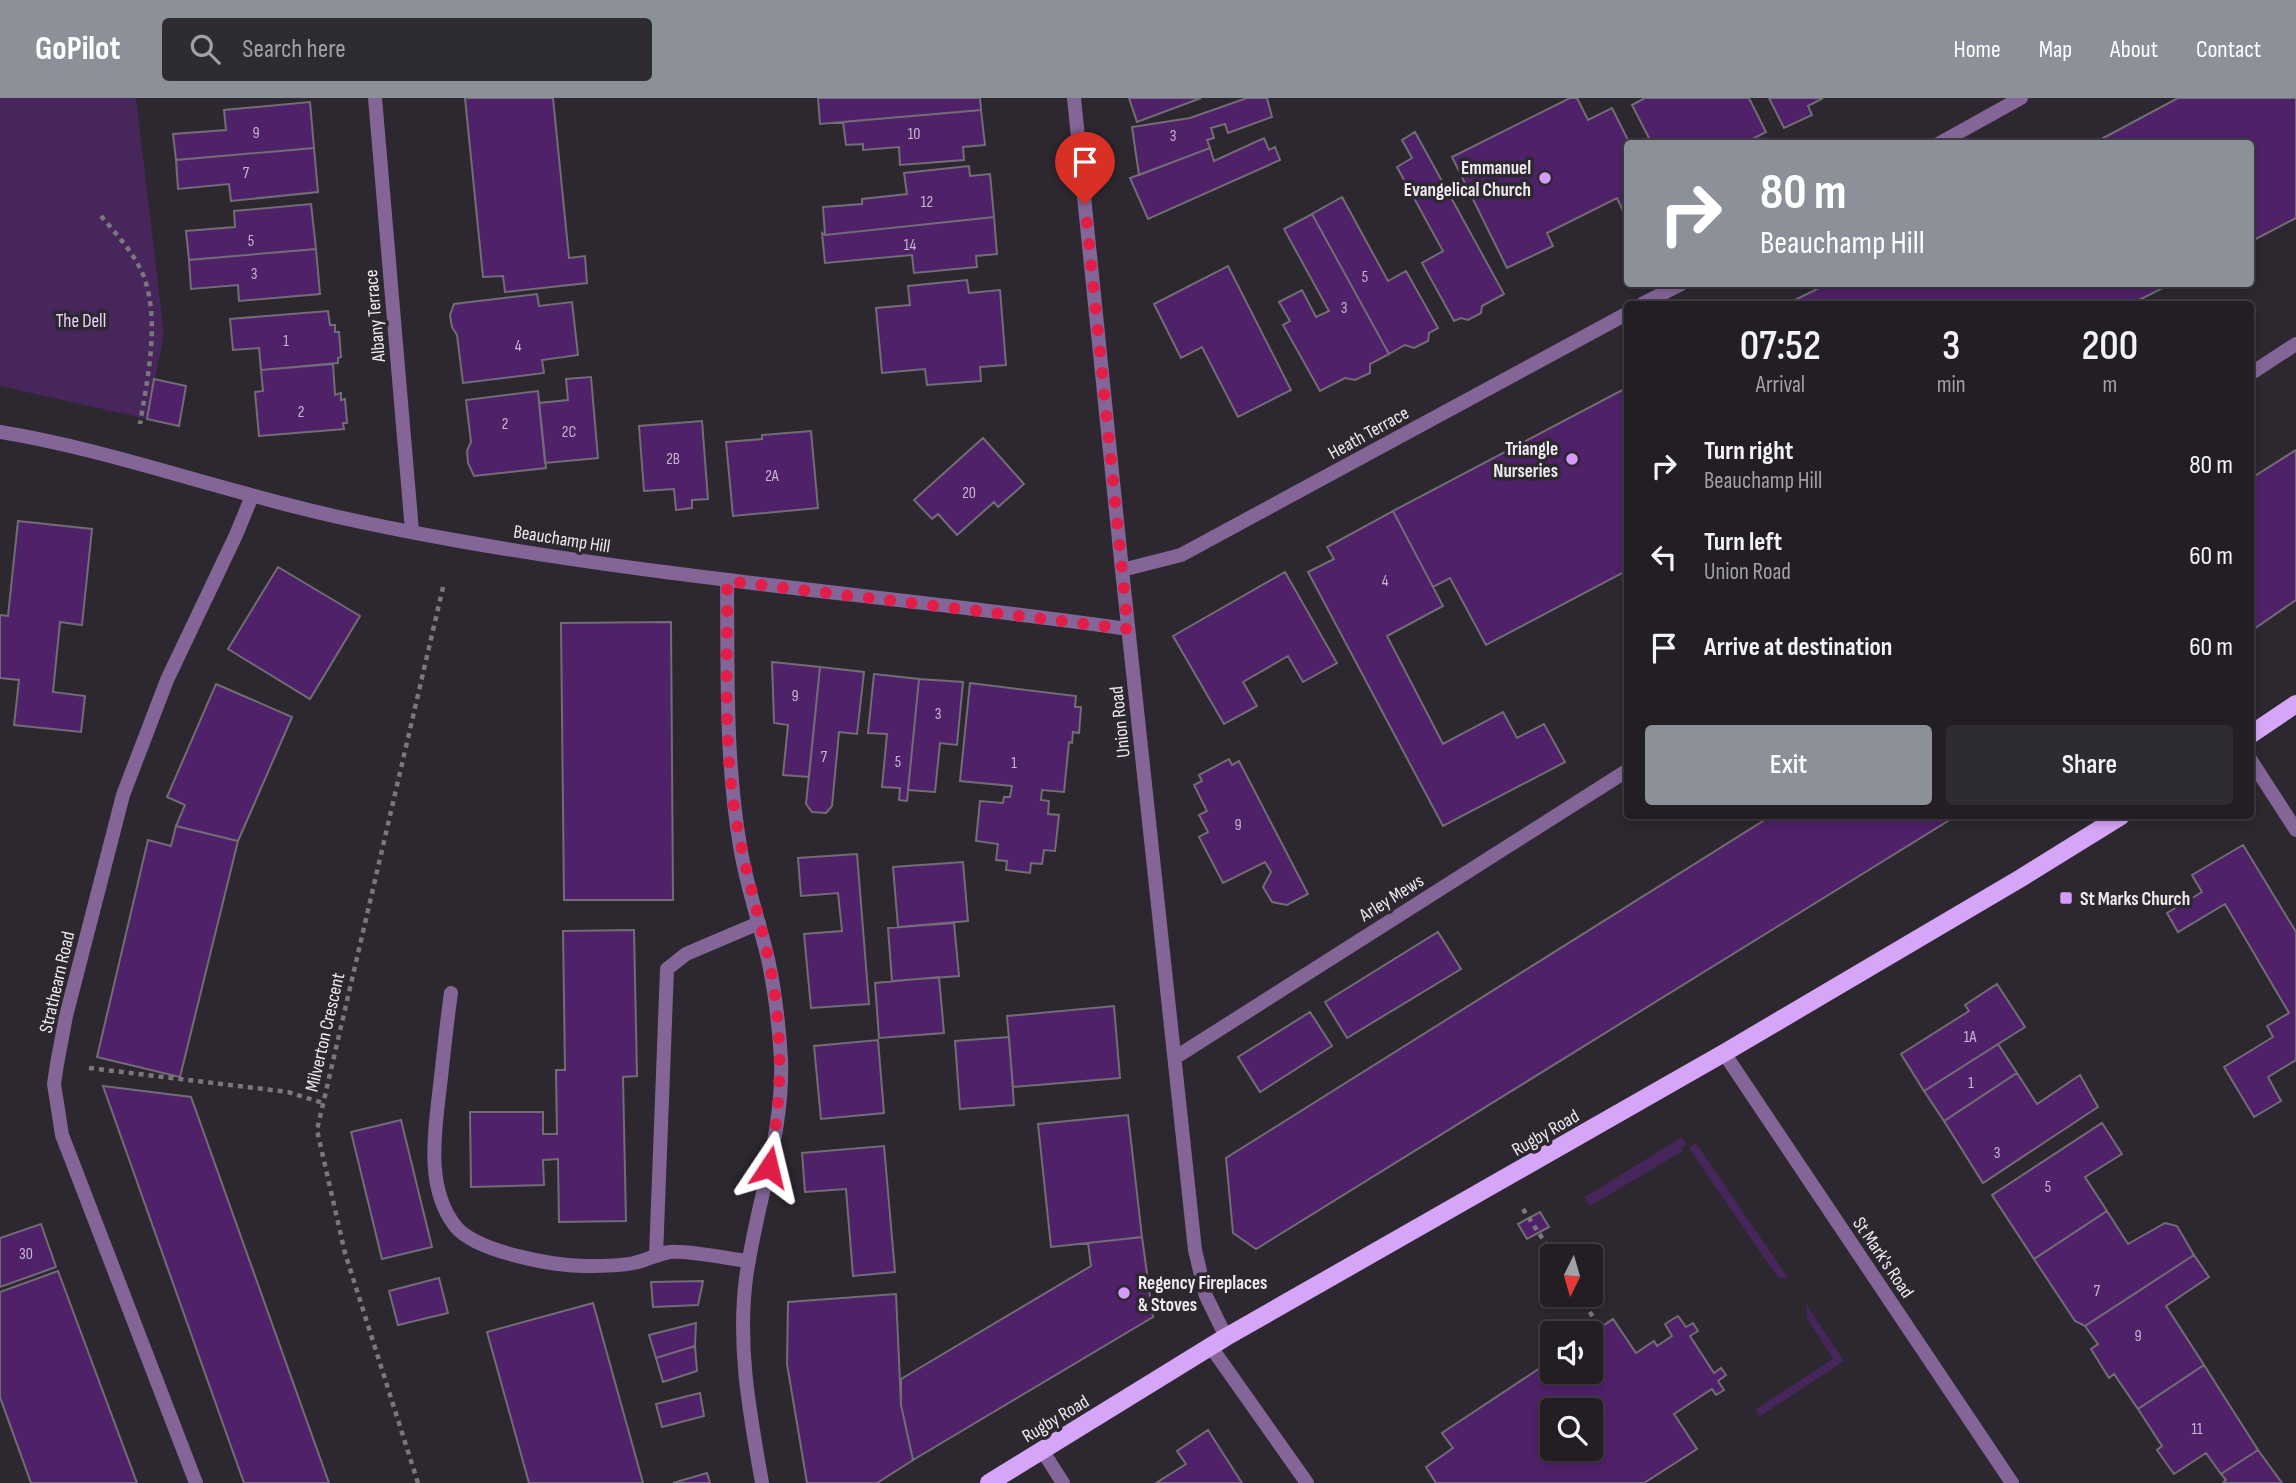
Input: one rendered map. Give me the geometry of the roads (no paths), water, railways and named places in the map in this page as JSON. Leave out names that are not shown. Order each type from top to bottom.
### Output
[{"type":"main road","points":[[2254,732],[2296,704]]},
{"type":"main road","name":"Rugby Road","points":[[989,1483],[1218,1342],[1724,1053],[2116,819]]},
{"type":"street","name":"Albany Terrace","points":[[375,98],[412,531]]},
{"type":"street","name":"Union Road","points":[[1074,98],[1195,1250],[1218,1342],[1307,1483]]},
{"type":"street","points":[[1945,140],[2021,98]]},
{"type":"street","points":[[1648,301],[1675,287]]},
{"type":"street","name":"Heath Terrace","points":[[1122,570],[1181,555],[1624,315]]},
{"type":"street","points":[[2254,371],[2296,344]]},
{"type":"street","name":"Beauchamp Hill","points":[[0,432],[135,461],[252,496],[324,514],[584,562],[1128,629]]},
{"type":"street","name":"Strathearn Road","points":[[196,1483],[62,1135],[54,1084],[66,1016],[123,795],[167,680],[252,496]]},
{"type":"street","points":[[727,581],[726,675],[730,778],[740,849],[769,961],[776,1010],[780,1073],[774,1143],[749,1261],[743,1331],[743,1365],[762,1483]]},
{"type":"street","points":[[2254,765],[2296,830]]},
{"type":"street","name":"Arley Mews","points":[[1176,1057],[1624,773]]},
{"type":"street","points":[[656,1256],[667,969],[686,954],[759,923]]},
{"type":"street","points":[[451,993],[435,1133],[435,1163],[439,1192],[446,1212],[458,1229],[478,1242],[502,1252],[555,1264],[609,1265],[634,1262],[673,1251],[749,1261]]},
{"type":"street","name":"St Mark's Road","points":[[1724,1053],[2012,1483]]},
{"type":"street","points":[[1042,1450],[1063,1483]]},
{"type":"place","name":"Emmanuel Evangelical Church","points":[[1545,178]]},
{"type":"place","name":"Triangle Nurseries","points":[[1572,459]]},
{"type":"place","name":"St Marks Church","points":[[2066,898]]},
{"type":"place","name":"Regency Fireplaces & Stoves","points":[[1124,1293]]},
{"type":"park label","name":"The Dell","points":[[81,320]]}]
